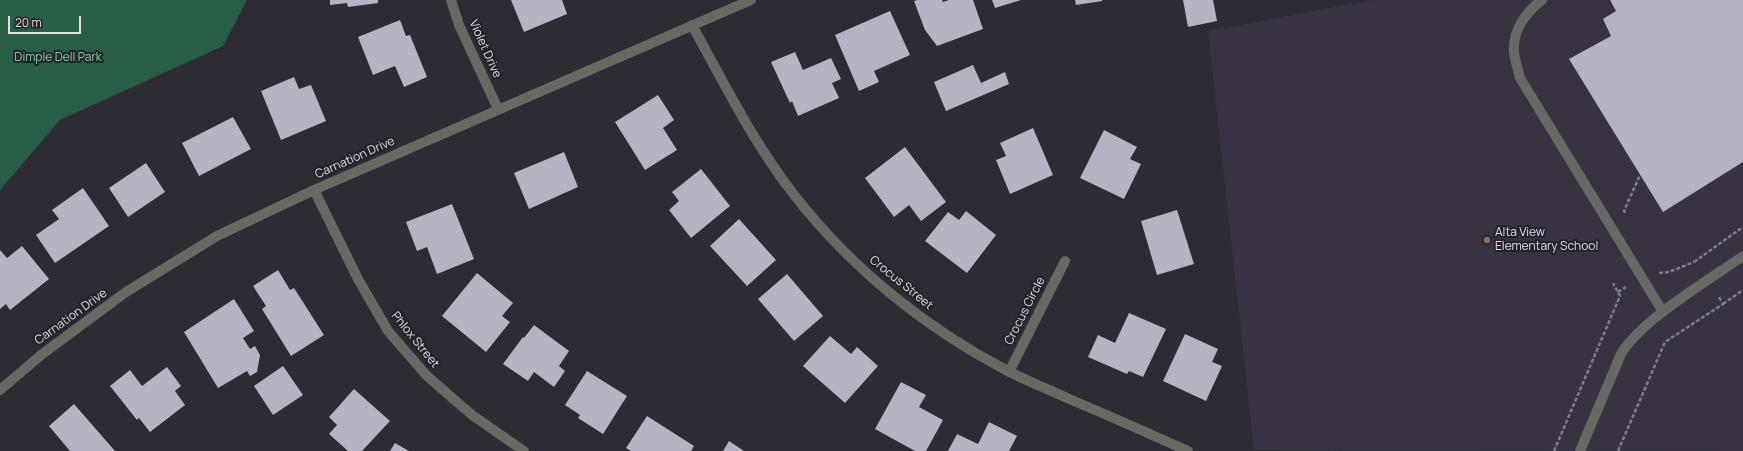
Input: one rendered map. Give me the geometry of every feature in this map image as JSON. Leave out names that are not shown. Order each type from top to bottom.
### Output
[{"type":"street","name":"Violet Drive","points":[[451,0],[459,25],[498,109]]},
{"type":"street","name":"Carnation Drive","points":[[0,390],[41,355],[126,292],[217,236],[314,190],[750,0]]},
{"type":"street","points":[[1542,0],[1536,4],[1518,27],[1514,50],[1520,78],[1663,312]]},
{"type":"street","name":"Crocus Street","points":[[692,25],[754,136],[794,196],[829,237],[869,275],[915,313],[964,346],[1009,372],[1188,451]]},
{"type":"street","name":"Phlox Street","points":[[314,190],[358,279],[388,331],[427,376],[472,415],[524,451]]},
{"type":"street","points":[[1580,451],[1621,354],[1628,343],[1663,312],[1743,256]]},
{"type":"street","name":"Crocus Circle","points":[[1009,372],[1065,261]]},
{"type":"path","points":[[1628,218],[1624,212],[1640,175]]},
{"type":"path","points":[[1653,273],[1669,272],[1694,262],[1743,227]]},
{"type":"path","points":[[1694,262],[1698,268]]},
{"type":"path","points":[[1554,451],[1620,296],[1613,282]]},
{"type":"path","points":[[1618,292],[1626,287]]},
{"type":"path","points":[[1618,451],[1665,342],[1743,290]]},
{"type":"path","points":[[1718,297],[1723,304]]},
{"type":"shaded area","name":"Alta View Elementary School","points":[[1372,0],[1743,0],[1743,451],[1254,450],[1208,31]]},
{"type":"green space","name":"Dimple Dell Park","points":[[0,0],[247,0],[223,46],[60,120],[0,190]]},
{"type":"building","points":[[330,0],[378,0],[378,3],[348,7],[347,3],[330,5]]},
{"type":"building","points":[[511,0],[562,0],[567,14],[524,32]]},
{"type":"building","points":[[942,0],[943,2],[949,0],[973,0],[983,29],[937,46],[925,30],[914,1]]},
{"type":"building","points":[[992,0],[1021,0],[995,8]]},
{"type":"building","points":[[1075,0],[1102,0],[1102,1],[1076,5]]},
{"type":"building","points":[[1183,0],[1213,0],[1217,21],[1188,27]]},
{"type":"building","points":[[1610,0],[1743,0],[1743,162],[1663,212],[1569,59],[1611,36],[1603,19],[1616,11]]},
{"type":"building","points":[[890,11],[910,55],[874,71],[879,82],[859,91],[835,35]]},
{"type":"building","points":[[400,20],[406,36],[410,35],[427,77],[404,87],[395,66],[373,75],[358,37]]},
{"type":"building","points":[[795,52],[803,70],[831,58],[841,79],[832,83],[839,98],[798,116],[792,101],[790,103],[771,62]]},
{"type":"building","points":[[973,65],[981,83],[1005,72],[1009,84],[946,111],[934,82]]},
{"type":"building","points":[[294,77],[299,89],[311,85],[326,121],[281,140],[261,91]]},
{"type":"building","points":[[658,95],[674,120],[663,128],[677,150],[645,170],[615,122]]},
{"type":"building","points":[[233,117],[251,149],[199,176],[182,143]]},
{"type":"building","points":[[1033,128],[1053,175],[1010,194],[996,160],[1006,156],[1000,143]]},
{"type":"building","points":[[1104,130],[1137,147],[1130,159],[1141,164],[1124,199],[1080,178]]},
{"type":"building","points":[[905,147],[946,202],[921,221],[909,205],[894,217],[865,178]]},
{"type":"building","points":[[564,152],[578,187],[529,209],[514,173]]},
{"type":"building","points":[[146,163],[165,192],[128,217],[109,188]]},
{"type":"building","points":[[701,169],[730,206],[691,238],[669,210],[679,201],[672,192]]},
{"type":"building","points":[[83,188],[109,226],[55,263],[36,235],[59,219],[52,210]]},
{"type":"building","points":[[452,204],[474,259],[437,274],[427,247],[417,251],[406,222]]},
{"type":"building","points":[[1177,210],[1194,264],[1157,275],[1141,221]]},
{"type":"building","points":[[966,211],[996,235],[967,273],[925,241],[948,212],[959,220]]},
{"type":"building","points":[[739,219],[776,260],[747,286],[710,246]]},
{"type":"building","points":[[22,246],[49,279],[10,310],[6,304],[0,309],[0,250],[7,258]]},
{"type":"building","points":[[278,270],[290,290],[294,288],[324,335],[291,356],[262,309],[266,306],[253,286]]},
{"type":"building","points":[[477,273],[513,303],[502,316],[510,322],[486,352],[442,316]]},
{"type":"building","points":[[787,274],[823,316],[794,341],[758,299]]},
{"type":"building","points":[[234,299],[254,331],[243,338],[250,349],[255,346],[260,355],[257,372],[250,376],[247,371],[218,388],[184,332]]},
{"type":"building","points":[[1129,313],[1166,329],[1143,377],[1129,371],[1127,374],[1088,357],[1098,335],[1115,343]]},
{"type":"building","points":[[534,325],[569,351],[559,366],[565,371],[554,387],[534,372],[528,381],[503,364]]},
{"type":"building","points":[[1185,334],[1218,349],[1212,362],[1222,366],[1206,401],[1163,381]]},
{"type":"building","points":[[830,336],[851,354],[857,347],[878,366],[845,403],[803,366]]},
{"type":"building","points":[[283,366],[303,395],[273,415],[254,386]]},
{"type":"building","points":[[167,367],[181,386],[175,391],[185,405],[150,432],[139,418],[137,420],[110,386],[130,370],[142,386]]},
{"type":"building","points":[[587,371],[627,396],[603,434],[578,418],[580,415],[565,405]]},
{"type":"building","points":[[901,382],[926,395],[919,407],[943,420],[926,451],[915,451],[875,429]]},
{"type":"building","points":[[354,389],[390,421],[362,451],[348,451],[329,434],[337,425],[329,417]]},
{"type":"building","points":[[74,404],[115,451],[70,451],[49,426]]},
{"type":"building","points":[[647,416],[694,446],[691,451],[631,451],[626,448]]},
{"type":"building","points":[[989,422],[1017,436],[1009,451],[948,451],[957,434],[978,444]]},
{"type":"building","points":[[729,441],[744,451],[723,451]]},
{"type":"building","points":[[395,443],[409,451],[390,451]]},
{"type":"place","name":"Alta View Elementary School","points":[[1487,240]]}]
